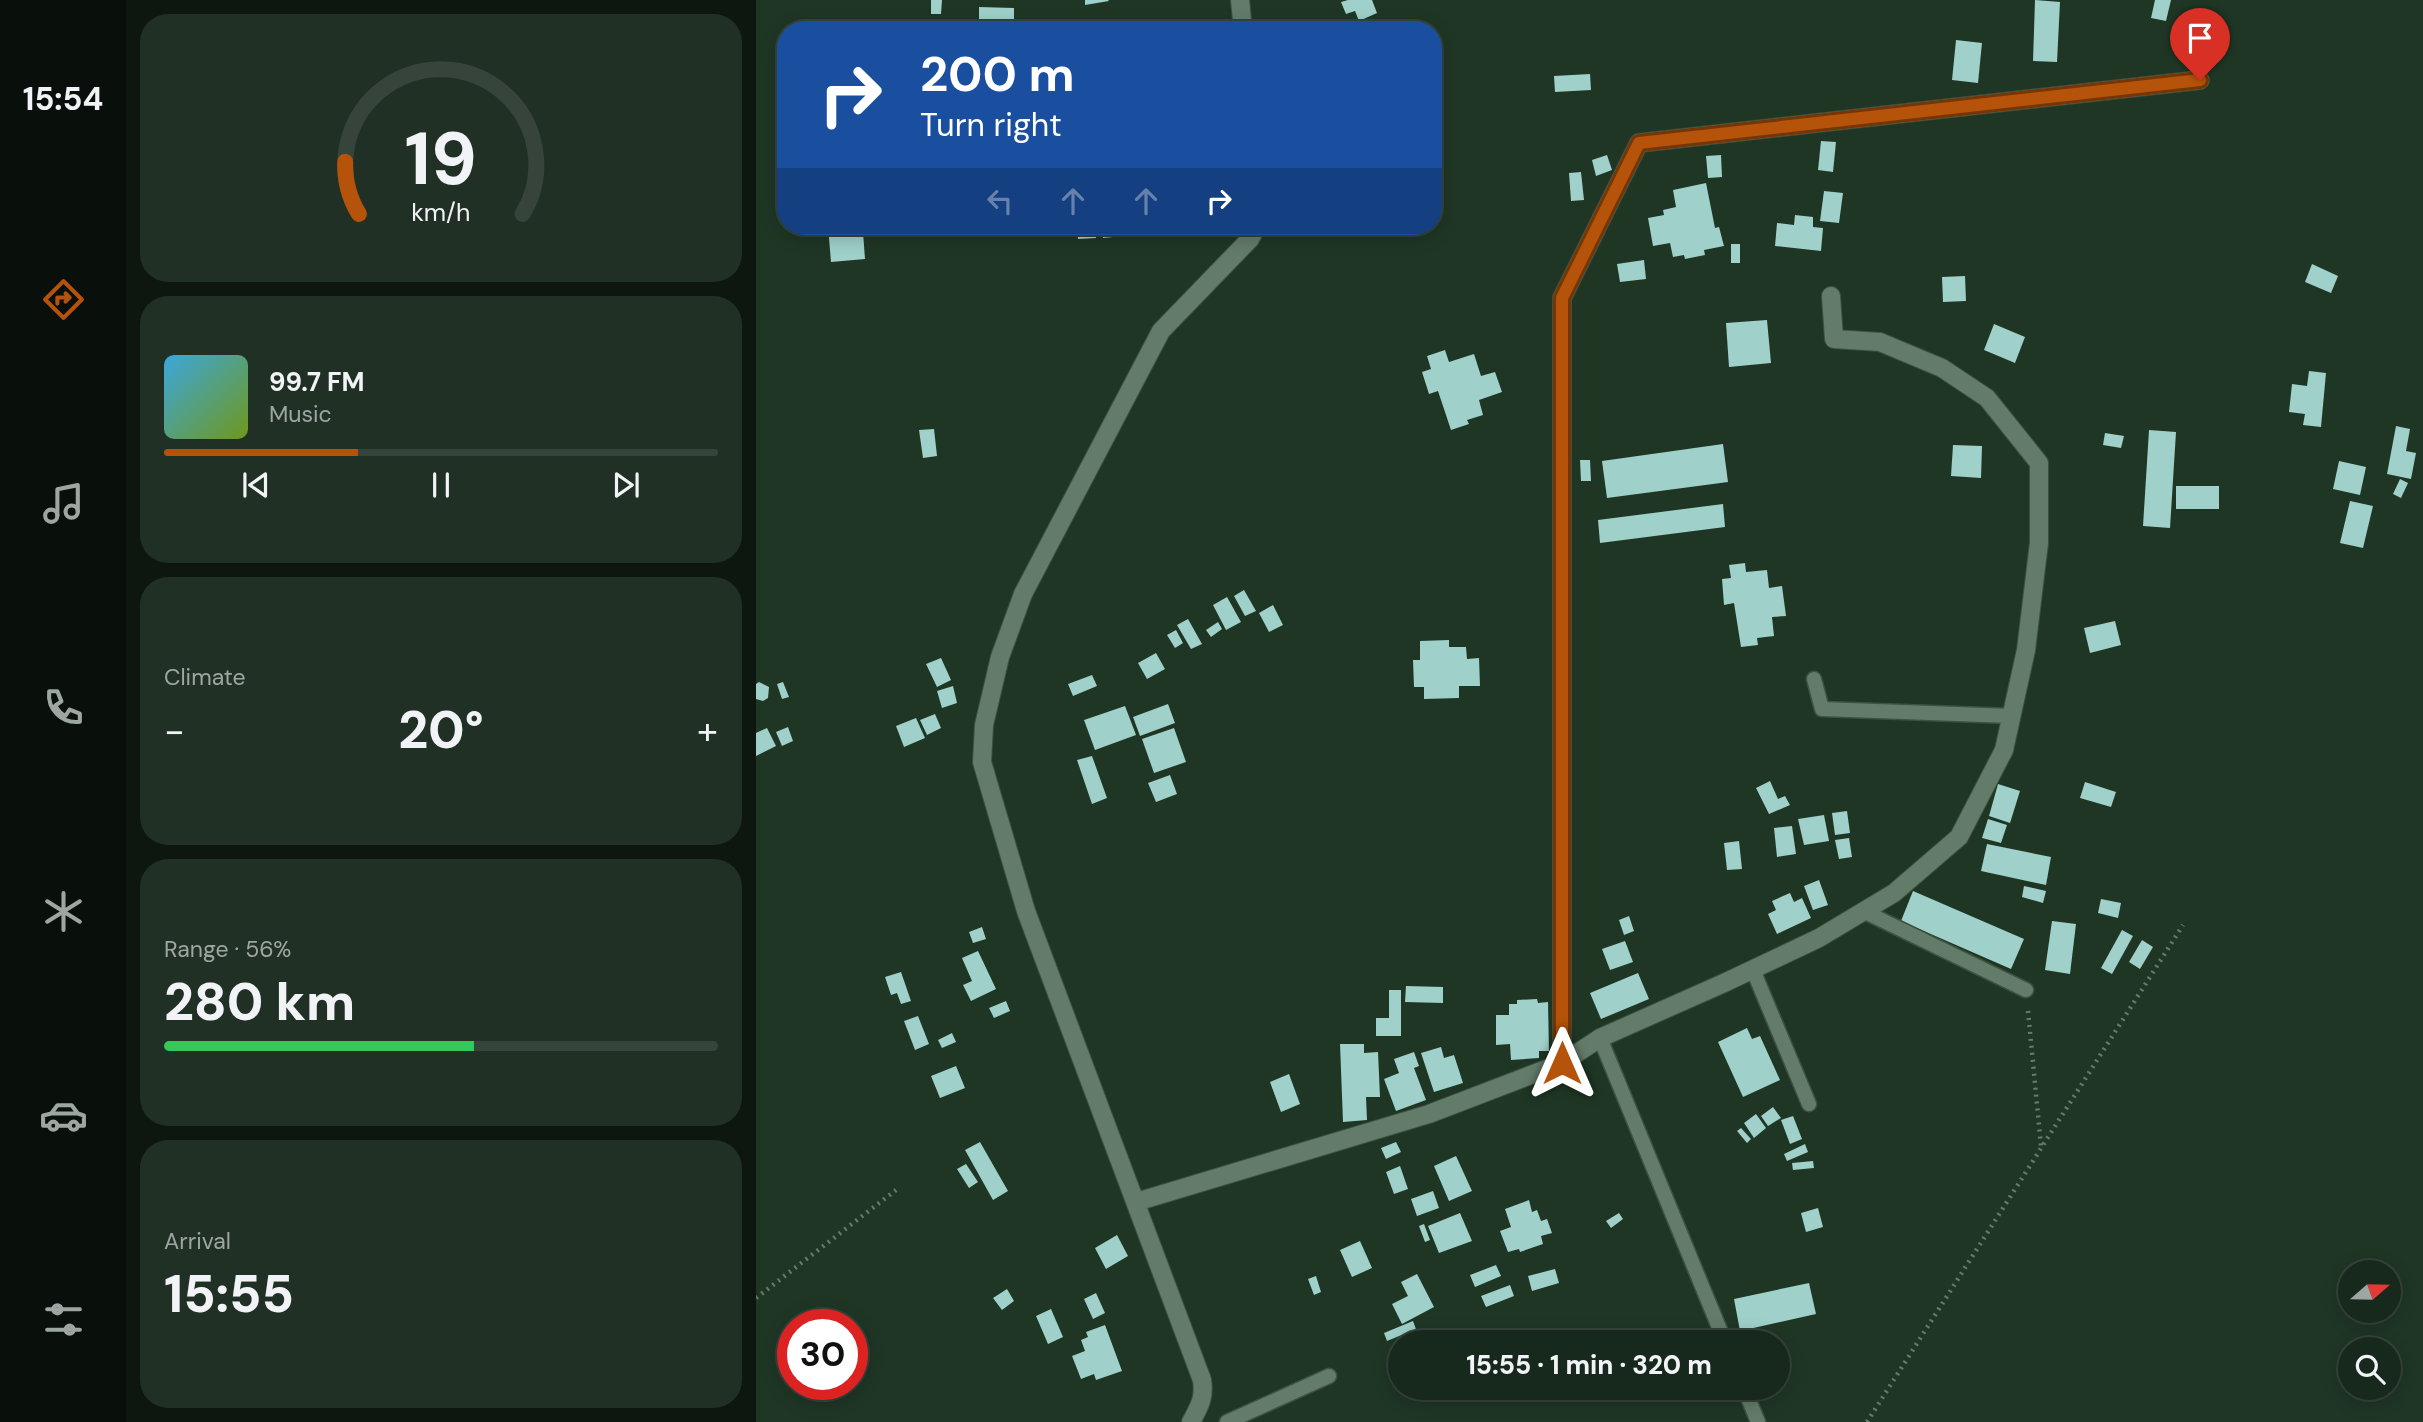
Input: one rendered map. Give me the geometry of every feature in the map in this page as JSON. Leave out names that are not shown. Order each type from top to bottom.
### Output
[{"type":"street","points":[[1240,0],[1242,21]]},
{"type":"street","points":[[1562,1063],[1562,298],[1639,143],[2200,80]]},
{"type":"street","points":[[1191,1422],[1202,1402],[1202,1380],[1026,911],[982,762],[984,726],[1000,657],[1023,594],[1161,331],[1252,235]]},
{"type":"street","points":[[1136,1202],[1429,1114],[1562,1063],[1600,1038],[1819,938],[1894,893],[1959,837],[2004,750],[2026,650],[2039,543],[2039,463],[1987,398],[1942,368],[1880,342],[1834,339],[1831,296]]},
{"type":"lane","points":[[1814,679],[1822,709],[2011,716]]},
{"type":"lane","points":[[1863,911],[2026,990]]},
{"type":"lane","points":[[1753,970],[1809,1104]]},
{"type":"lane","points":[[1600,1038],[1720,1330]]},
{"type":"lane","points":[[1227,1422],[1329,1376]]},
{"type":"lane","points":[[1749,1400],[1758,1422]]},
{"type":"lane","points":[[1191,1422],[1203,1422]]},
{"type":"path","points":[[1867,1422],[2183,925]]},
{"type":"path","points":[[2026,990],[2041,1147]]},
{"type":"path","points":[[756,1298],[896,1190]]},
{"type":"building","points":[[931,0],[942,0],[941,14],[931,14]]},
{"type":"building","points":[[1085,0],[1108,0],[1109,1],[1085,5]]},
{"type":"building","points":[[1372,0],[1377,13],[1359,21],[1355,11],[1346,14],[1341,2]]},
{"type":"building","points":[[2035,0],[2060,2],[2057,62],[2033,61]]},
{"type":"building","points":[[2155,0],[2171,0],[2166,21],[2151,18]]},
{"type":"building","points":[[979,7],[1014,8],[1014,21],[979,21]]},
{"type":"building","points":[[1956,40],[1982,43],[1978,83],[1952,80]]},
{"type":"building","points":[[1590,74],[1591,90],[1555,92],[1554,76]]},
{"type":"building","points":[[1821,141],[1836,142],[1833,172],[1818,170]]},
{"type":"building","points":[[1607,155],[1612,170],[1596,176],[1592,160]]},
{"type":"building","points":[[1721,155],[1722,177],[1708,178],[1706,156]]},
{"type":"building","points":[[1581,172],[1584,200],[1571,201],[1569,173]]},
{"type":"building","points":[[1706,183],[1715,228],[1719,227],[1724,246],[1704,250],[1705,255],[1685,259],[1684,255],[1673,257],[1670,243],[1653,246],[1648,218],[1664,215],[1663,210],[1676,207],[1673,190]]},
{"type":"building","points":[[1824,191],[1843,193],[1839,223],[1820,221]]},
{"type":"building","points":[[1795,215],[1813,217],[1813,227],[1823,228],[1821,251],[1775,246],[1777,223],[1794,225]]},
{"type":"building","points":[[829,235],[863,235],[865,259],[831,262]]},
{"type":"building","points":[[1078,235],[1096,235],[1096,238],[1078,239]]},
{"type":"building","points":[[1103,235],[1133,235],[1103,238]]},
{"type":"building","points":[[1731,244],[1740,244],[1740,263],[1731,263]]},
{"type":"building","points":[[1644,260],[1646,279],[1620,282],[1617,264]]},
{"type":"building","points":[[2312,264],[2338,276],[2331,293],[2305,282]]},
{"type":"building","points":[[1965,276],[1966,301],[1943,302],[1942,277]]},
{"type":"building","points":[[1767,320],[1771,363],[1729,367],[1726,323]]},
{"type":"building","points":[[1994,324],[2025,337],[2015,363],[1984,350]]},
{"type":"building","points":[[1445,350],[1449,362],[1474,354],[1481,376],[1495,372],[1502,392],[1479,400],[1483,415],[1467,420],[1469,424],[1451,430],[1438,391],[1429,394],[1422,372],[1431,369],[1427,356]]},
{"type":"building","points":[[2309,371],[2326,373],[2321,427],[2303,425],[2305,414],[2289,412],[2292,384],[2307,386]]},
{"type":"building","points":[[2396,426],[2410,429],[2406,451],[2416,453],[2411,479],[2387,474]]},
{"type":"building","points":[[934,429],[937,456],[923,458],[919,430]]},
{"type":"building","points":[[2149,430],[2176,432],[2170,528],[2143,526]]},
{"type":"building","points":[[2105,433],[2124,436],[2121,448],[2103,445]]},
{"type":"building","points":[[1723,444],[1728,482],[1607,498],[1602,461]]},
{"type":"building","points":[[1953,445],[1982,446],[1981,478],[1951,476]]},
{"type":"building","points":[[1580,460],[1590,460],[1591,481],[1581,481]]},
{"type":"building","points":[[2339,461],[2366,467],[2360,495],[2333,489]]},
{"type":"building","points":[[2400,479],[2408,483],[2401,498],[2393,494]]},
{"type":"building","points":[[2176,486],[2219,486],[2219,509],[2176,509]]},
{"type":"building","points":[[2350,501],[2373,506],[2363,548],[2340,543]]},
{"type":"building","points":[[1723,504],[1725,527],[1600,543],[1598,520]]},
{"type":"building","points":[[1745,563],[1746,572],[1767,570],[1769,588],[1782,586],[1786,616],[1772,617],[1774,636],[1757,638],[1758,645],[1741,647],[1734,603],[1724,605],[1722,579],[1731,578],[1729,565]]},
{"type":"building","points":[[1244,590],[1256,611],[1245,616],[1234,596]]},
{"type":"building","points":[[1227,597],[1241,622],[1226,630],[1213,605]]},
{"type":"building","points":[[1273,605],[1283,625],[1269,632],[1259,613]]},
{"type":"building","points":[[1188,619],[1202,644],[1191,649],[1177,625]]},
{"type":"building","points":[[2115,621],[2121,645],[2090,653],[2084,628]]},
{"type":"building","points":[[1218,622],[1222,629],[1211,637],[1206,630]]},
{"type":"building","points":[[1176,630],[1183,643],[1175,648],[1167,635]]},
{"type":"building","points":[[1449,640],[1449,647],[1466,647],[1467,659],[1479,658],[1480,686],[1459,686],[1459,698],[1424,699],[1424,687],[1414,687],[1413,660],[1420,660],[1420,641]]},
{"type":"building","points":[[1156,653],[1165,669],[1147,679],[1138,663]]},
{"type":"building","points":[[941,658],[951,680],[937,687],[926,664]]},
{"type":"building","points":[[1092,675],[1097,686],[1073,696],[1068,684]]},
{"type":"building","points":[[759,682],[769,687],[768,698],[763,701],[756,699],[756,684]]},
{"type":"building","points":[[783,682],[789,697],[782,699],[777,684]]},
{"type":"building","points":[[953,686],[957,703],[942,708],[937,691]]},
{"type":"building","points":[[1168,704],[1175,723],[1140,736],[1133,717]]},
{"type":"building","points":[[1125,706],[1136,735],[1095,750],[1084,720]]},
{"type":"building","points":[[935,714],[941,728],[927,735],[920,720]]},
{"type":"building","points":[[916,718],[925,738],[904,747],[896,726]]},
{"type":"building","points":[[788,727],[793,741],[782,746],[776,732]]},
{"type":"building","points":[[767,728],[776,746],[756,756],[756,733]]},
{"type":"building","points":[[1174,728],[1186,762],[1154,773],[1142,739]]},
{"type":"building","points":[[1092,756],[1107,798],[1092,804],[1077,760]]},
{"type":"building","points":[[1170,775],[1177,794],[1156,802],[1148,783]]},
{"type":"building","points":[[1770,781],[1778,799],[1785,796],[1790,805],[1769,814],[1756,788]]},
{"type":"building","points":[[2085,782],[2116,792],[2111,807],[2080,798]]},
{"type":"building","points":[[1998,784],[2020,791],[2010,823],[1989,816]]},
{"type":"building","points":[[1847,811],[1850,833],[1835,835],[1832,813]]},
{"type":"building","points":[[1824,815],[1829,841],[1804,845],[1798,819]]},
{"type":"building","points":[[1988,819],[2007,825],[2001,843],[1982,838]]},
{"type":"building","points":[[1792,826],[1796,854],[1777,857],[1774,828]]},
{"type":"building","points":[[1849,838],[1852,857],[1839,859],[1835,840]]},
{"type":"building","points":[[1739,841],[1742,869],[1727,870],[1724,843]]},
{"type":"building","points":[[1987,844],[2051,857],[2046,885],[1981,871]]},
{"type":"building","points":[[1819,880],[1828,905],[1813,910],[1804,886]]},
{"type":"building","points":[[2024,886],[2046,891],[2043,903],[2022,897]]},
{"type":"building","points":[[1913,891],[2024,939],[2011,969],[1901,921]]},
{"type":"building","points":[[1790,893],[1794,902],[1802,898],[1811,918],[1777,934],[1768,914],[1776,910],[1772,901]]},
{"type":"building","points":[[2101,899],[2121,903],[2118,918],[2098,913]]},
{"type":"building","points":[[1629,916],[1634,931],[1624,935],[1619,920]]},
{"type":"building","points":[[2052,921],[2076,924],[2070,974],[2045,970]]},
{"type":"building","points":[[982,927],[986,939],[973,943],[969,932]]},
{"type":"building","points":[[2122,930],[2133,936],[2112,974],[2101,968]]},
{"type":"building","points":[[2142,940],[2153,947],[2140,969],[2129,962]]},
{"type":"building","points":[[1625,941],[1633,962],[1610,970],[1602,949]]},
{"type":"building","points":[[978,951],[996,989],[971,1001],[963,985],[972,981],[962,958]]},
{"type":"building","points":[[901,972],[911,1001],[901,1004],[897,993],[891,995],[885,977]]},
{"type":"building","points":[[1638,973],[1649,999],[1601,1019],[1590,993]]},
{"type":"building","points":[[1406,986],[1443,987],[1443,1003],[1405,1002]]},
{"type":"building","points":[[1389,990],[1401,990],[1401,1036],[1376,1036],[1376,1018],[1389,1018]]},
{"type":"building","points":[[1537,999],[1538,1003],[1548,1002],[1549,1051],[1539,1051],[1539,1058],[1511,1060],[1510,1044],[1496,1045],[1496,1015],[1509,1015],[1509,1004],[1517,1004],[1517,1000]]},
{"type":"building","points":[[1006,1001],[1010,1011],[994,1018],[989,1008]]},
{"type":"building","points":[[918,1016],[929,1044],[915,1050],[904,1021]]},
{"type":"building","points":[[1747,1028],[1752,1039],[1760,1036],[1780,1080],[1743,1097],[1718,1042]]},
{"type":"building","points":[[952,1033],[956,1042],[942,1048],[938,1040]]},
{"type":"building","points":[[1340,1044],[1364,1044],[1364,1053],[1378,1052],[1380,1097],[1366,1097],[1367,1120],[1343,1122]]},
{"type":"building","points":[[1441,1047],[1444,1058],[1454,1055],[1463,1083],[1434,1092],[1421,1053]]},
{"type":"building","points":[[1414,1052],[1419,1066],[1414,1068],[1426,1100],[1396,1111],[1384,1079],[1399,1073],[1394,1059]]},
{"type":"building","points":[[956,1066],[965,1088],[940,1098],[931,1076]]},
{"type":"building","points":[[1289,1074],[1300,1104],[1281,1112],[1270,1082]]},
{"type":"building","points":[[1773,1107],[1781,1118],[1768,1126],[1761,1116]]},
{"type":"building","points":[[1756,1114],[1766,1128],[1754,1138],[1744,1123]]},
{"type":"building","points":[[1793,1116],[1802,1139],[1790,1144],[1781,1120]]},
{"type":"building","points":[[1741,1128],[1751,1139],[1747,1143],[1737,1131]]},
{"type":"building","points":[[980,1142],[1008,1191],[993,1200],[965,1150]]},
{"type":"building","points":[[1396,1142],[1401,1152],[1386,1159],[1381,1148]]},
{"type":"building","points":[[1805,1144],[1808,1152],[1787,1161],[1784,1154]]},
{"type":"building","points":[[1456,1156],[1472,1191],[1449,1201],[1434,1166]]},
{"type":"building","points":[[1813,1161],[1814,1168],[1793,1170],[1792,1163]]},
{"type":"building","points":[[966,1164],[978,1182],[969,1188],[957,1169]]},
{"type":"building","points":[[1400,1166],[1408,1189],[1394,1194],[1386,1172]]},
{"type":"building","points":[[1433,1191],[1439,1208],[1417,1216],[1411,1199]]},
{"type":"building","points":[[1529,1200],[1532,1212],[1537,1210],[1541,1221],[1547,1219],[1552,1233],[1541,1236],[1543,1244],[1520,1252],[1519,1249],[1508,1252],[1500,1231],[1511,1227],[1505,1209]]},
{"type":"building","points":[[1818,1208],[1823,1227],[1806,1232],[1801,1213]]},
{"type":"building","points":[[1460,1213],[1472,1241],[1439,1253],[1428,1226]]},
{"type":"building","points":[[1619,1213],[1623,1219],[1611,1228],[1606,1221]]},
{"type":"building","points":[[1424,1224],[1430,1240],[1425,1242],[1419,1226]]},
{"type":"building","points":[[1117,1235],[1128,1256],[1106,1269],[1095,1248]]},
{"type":"building","points":[[1360,1241],[1372,1268],[1352,1277],[1340,1250]]},
{"type":"building","points":[[1496,1265],[1501,1276],[1475,1287],[1470,1275]]},
{"type":"building","points":[[1555,1269],[1559,1283],[1532,1291],[1528,1276]]},
{"type":"building","points":[[1417,1274],[1434,1307],[1402,1324],[1392,1304],[1408,1296],[1401,1282]]},
{"type":"building","points":[[1316,1276],[1321,1292],[1314,1295],[1308,1279]]},
{"type":"building","points":[[1809,1283],[1816,1314],[1740,1330],[1734,1299]]},
{"type":"building","points":[[1510,1285],[1514,1296],[1486,1307],[1481,1296]]},
{"type":"building","points":[[1007,1289],[1014,1301],[1002,1310],[993,1298]]},
{"type":"building","points":[[1096,1293],[1105,1313],[1093,1319],[1084,1299]]},
{"type":"building","points":[[1051,1309],[1063,1337],[1048,1344],[1036,1316]]},
{"type":"building","points":[[1413,1321],[1416,1330],[1391,1330]]},
{"type":"building","points":[[1105,1325],[1122,1371],[1096,1380],[1094,1374],[1081,1379],[1072,1356],[1085,1351],[1081,1340],[1088,1337],[1086,1332]]},
{"type":"route","points":[[1562,1063],[1562,298],[1639,143],[2200,80]]}]
